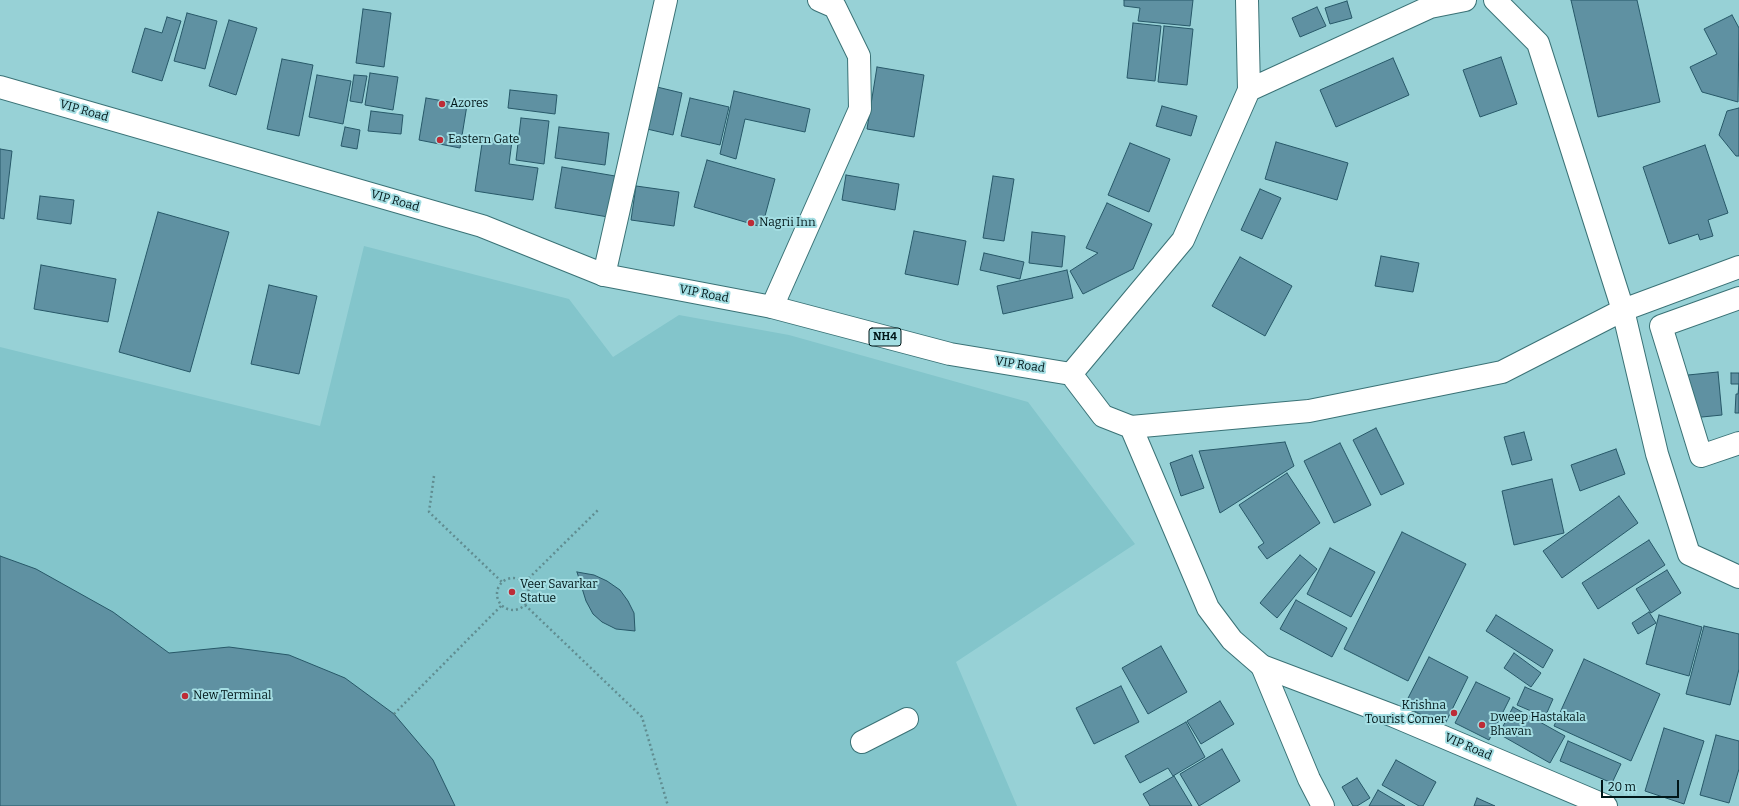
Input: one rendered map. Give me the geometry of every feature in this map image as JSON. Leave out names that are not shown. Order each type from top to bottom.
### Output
[{"type":"main road","points":[[604,275],[666,0]]},
{"type":"main road","points":[[772,307],[860,109],[859,56],[835,7],[819,0]]},
{"type":"main road","points":[[1247,0],[1249,90],[1183,240],[1071,374],[1103,416],[1131,427],[1309,411],[1502,372],[1624,310],[1739,267]]},
{"type":"main road","points":[[1249,90],[1430,7],[1465,0]]},
{"type":"main road","points":[[1494,0],[1538,43],[1624,310],[1657,454],[1688,554],[1739,578]]},
{"type":"main road","name":"VIP Road","points":[[0,87],[482,226],[604,275],[772,307],[950,354],[1071,374]]},
{"type":"main road","points":[[1739,298],[1661,326],[1701,456],[1739,443]]},
{"type":"main road","name":"VIP Road","points":[[1131,427],[1208,608],[1232,640],[1262,666],[1394,716],[1606,806]]},
{"type":"main road","name":"VIP Road","points":[[1262,666],[1309,779],[1323,806]]},
{"type":"main road","points":[[862,742],[907,719]]},
{"type":"path","points":[[434,476],[429,512],[502,582]]},
{"type":"path","points":[[525,582],[598,510]]},
{"type":"path","points":[[515,577],[525,582],[530,594],[525,605],[518,609],[512,610],[502,605],[498,599],[497,593],[498,586],[502,582],[509,578],[515,577]]},
{"type":"path","points":[[394,714],[502,605]]},
{"type":"path","points":[[525,605],[642,717],[668,806]]},
{"type":"shaded area","points":[[364,246],[569,299],[613,357],[679,315],[789,335],[1028,402],[1135,544],[956,662],[1017,806],[0,806],[0,347],[320,426]]},
{"type":"building","points":[[1124,0],[1193,0],[1190,26],[1138,21],[1140,8],[1124,6]]},
{"type":"building","points":[[1571,0],[1637,0],[1660,102],[1598,117]]},
{"type":"building","points":[[1347,1],[1352,18],[1330,24],[1325,8]]},
{"type":"building","points":[[1317,7],[1326,26],[1300,37],[1292,18]]},
{"type":"building","points":[[363,9],[391,13],[384,67],[356,63]]},
{"type":"building","points":[[187,13],[217,21],[205,69],[174,61]]},
{"type":"building","points":[[1732,15],[1739,28],[1738,102],[1702,92],[1690,67],[1717,54],[1704,29]]},
{"type":"building","points":[[167,17],[181,21],[162,81],[132,72],[145,28],[162,33]]},
{"type":"building","points":[[229,20],[257,28],[236,95],[209,86]]},
{"type":"building","points":[[1133,23],[1161,26],[1155,81],[1127,78]]},
{"type":"building","points":[[1164,26],[1193,29],[1187,85],[1158,82]]},
{"type":"building","points":[[1501,57],[1517,104],[1480,117],[1463,70]]},
{"type":"building","points":[[1393,58],[1409,95],[1336,127],[1320,90]]},
{"type":"building","points":[[282,59],[313,65],[299,136],[267,129]]},
{"type":"building","points":[[877,67],[924,75],[914,137],[867,129]]},
{"type":"building","points":[[370,73],[398,77],[393,110],[365,105]]},
{"type":"building","points":[[317,75],[351,81],[343,124],[309,117]]},
{"type":"building","points":[[354,75],[367,76],[362,103],[350,101]]},
{"type":"building","points":[[657,87],[682,93],[673,135],[647,129]]},
{"type":"building","points":[[510,90],[557,95],[555,114],[508,108]]},
{"type":"building","points":[[734,91],[810,109],[805,132],[745,119],[736,159],[720,154]]},
{"type":"building","points":[[426,98],[467,105],[460,148],[419,140]]},
{"type":"building","points":[[690,98],[729,107],[720,145],[681,136]]},
{"type":"building","points":[[1162,106],[1197,116],[1191,136],[1156,126]]},
{"type":"building","points":[[1739,108],[1739,156],[1736,156],[1719,135],[1727,111]]},
{"type":"building","points":[[371,111],[403,115],[401,134],[368,131]]},
{"type":"building","points":[[521,118],[549,121],[544,164],[516,160]]},
{"type":"building","points":[[345,127],[360,130],[357,149],[341,146]]},
{"type":"building","points":[[559,127],[609,133],[605,165],[555,158]]},
{"type":"building","points":[[483,137],[512,141],[509,164],[538,168],[533,200],[475,191]]},
{"type":"building","points":[[1276,142],[1348,163],[1337,200],[1265,179]]},
{"type":"building","points":[[1130,143],[1170,159],[1149,212],[1108,195]]},
{"type":"building","points":[[1705,145],[1728,213],[1708,220],[1713,236],[1700,240],[1698,234],[1669,244],[1643,167]]},
{"type":"building","points":[[0,149],[12,151],[4,219],[0,218]]},
{"type":"building","points":[[707,160],[775,179],[762,227],[694,207]]},
{"type":"building","points":[[562,167],[621,177],[614,218],[555,208]]},
{"type":"building","points":[[846,175],[899,184],[895,210],[842,200]]},
{"type":"building","points":[[993,176],[1014,179],[1004,241],[983,238]]},
{"type":"building","points":[[636,186],[679,192],[674,226],[631,220]]},
{"type":"building","points":[[1260,189],[1281,198],[1262,239],[1241,230]]},
{"type":"building","points":[[40,196],[74,200],[71,224],[37,219]]},
{"type":"building","points":[[1107,203],[1152,224],[1133,269],[1083,294],[1070,271],[1098,253],[1086,248]]},
{"type":"building","points":[[158,212],[229,232],[190,372],[119,352]]},
{"type":"building","points":[[914,231],[966,241],[958,285],[905,274]]},
{"type":"building","points":[[1032,232],[1065,236],[1062,267],[1029,263]]},
{"type":"building","points":[[984,253],[1024,262],[1020,279],[980,270]]},
{"type":"building","points":[[1381,256],[1419,263],[1413,292],[1375,286]]},
{"type":"building","points":[[1240,257],[1292,286],[1265,336],[1212,306]]},
{"type":"building","points":[[41,265],[116,279],[108,322],[34,309]]},
{"type":"building","points":[[1067,270],[1073,298],[1003,314],[997,286]]},
{"type":"building","points":[[269,285],[317,296],[299,374],[251,364]]},
{"type":"building","points":[[1718,372],[1722,415],[1692,418],[1688,375]]},
{"type":"building","points":[[1731,373],[1739,373],[1739,384],[1731,384]]},
{"type":"building","points":[[1739,384],[1739,413],[1735,413],[1736,394],[1738,394]]},
{"type":"building","points":[[1376,428],[1404,484],[1381,495],[1353,440]]},
{"type":"building","points":[[1524,432],[1532,460],[1512,465],[1504,437]]},
{"type":"building","points":[[1285,442],[1294,466],[1220,513],[1199,451]]},
{"type":"building","points":[[1340,443],[1371,505],[1334,523],[1304,461]]},
{"type":"building","points":[[1616,449],[1625,474],[1580,491],[1571,465]]},
{"type":"building","points":[[1192,455],[1204,488],[1181,496],[1170,463]]},
{"type":"building","points":[[1287,473],[1320,523],[1267,559],[1258,547],[1264,543],[1239,505]]},
{"type":"building","points":[[1552,479],[1564,533],[1514,545],[1502,491]]},
{"type":"building","points":[[1619,496],[1638,523],[1562,578],[1543,551]]},
{"type":"building","points":[[1402,532],[1466,564],[1408,681],[1344,649]]},
{"type":"building","points":[[1649,540],[1665,565],[1598,609],[1582,583]]},
{"type":"building","points":[[1330,548],[1375,572],[1351,617],[1307,594]]},
{"type":"building","points":[[1300,555],[1317,569],[1277,618],[1260,603]]},
{"type":"building","name":"New Terminal","points":[[0,556],[36,569],[113,612],[169,653],[229,647],[289,655],[345,678],[394,714],[433,760],[455,806],[0,806]]},
{"type":"building","points":[[1667,570],[1681,593],[1651,613],[1636,589]]},
{"type":"building","points":[[577,572],[594,575],[607,581],[620,590],[634,613],[635,631],[616,629],[602,622],[593,614],[586,601]]},
{"type":"building","points":[[1296,600],[1347,628],[1332,657],[1280,629]]},
{"type":"building","points":[[1649,612],[1656,623],[1638,634],[1632,623]]},
{"type":"building","points":[[1496,615],[1553,650],[1543,668],[1486,631]]},
{"type":"building","points":[[1659,615],[1702,627],[1689,676],[1646,664]]},
{"type":"building","points":[[1704,626],[1739,634],[1739,669],[1730,705],[1686,694]]},
{"type":"building","points":[[1161,646],[1187,692],[1148,714],[1122,668]]},
{"type":"building","points":[[1514,653],[1541,673],[1531,687],[1504,668]]},
{"type":"building","points":[[1429,657],[1468,677],[1444,726],[1404,706]]},
{"type":"building","points":[[1584,659],[1660,694],[1631,761],[1554,726]]},
{"type":"building","points":[[1476,682],[1510,698],[1489,740],[1455,723]]},
{"type":"building","points":[[1121,686],[1139,722],[1094,744],[1076,708]]},
{"type":"building","points":[[1525,687],[1553,699],[1545,717],[1517,705]]},
{"type":"building","points":[[1220,701],[1234,724],[1201,744],[1187,721]]},
{"type":"building","points":[[1513,707],[1565,736],[1550,763],[1499,734]]},
{"type":"building","points":[[1186,722],[1205,757],[1173,776],[1168,768],[1140,783],[1125,756]]},
{"type":"building","points":[[1664,728],[1704,741],[1684,804],[1645,791]]},
{"type":"building","points":[[1716,735],[1739,741],[1739,769],[1729,803],[1700,795]]},
{"type":"building","points":[[1568,741],[1621,764],[1612,783],[1560,761]]},
{"type":"building","points":[[1222,749],[1240,781],[1199,806],[1180,774]]},
{"type":"building","points":[[1396,760],[1436,782],[1423,806],[1419,806],[1382,785]]},
{"type":"building","points":[[1174,776],[1192,806],[1150,806],[1143,794]]},
{"type":"building","points":[[1357,778],[1370,798],[1357,806],[1353,806],[1342,787]]},
{"type":"building","points":[[1378,790],[1405,806],[1369,806]]},
{"type":"building","points":[[1477,798],[1495,806],[1474,806]]},
{"type":"place","name":"Azores","points":[[442,104]]},
{"type":"place","name":"Eastern Gate","points":[[440,140]]},
{"type":"place","name":"Nagrii Inn","points":[[751,223]]},
{"type":"place","name":"Veer Savarkar Statue","points":[[512,592]]},
{"type":"place","name":"New Terminal","points":[[185,696]]},
{"type":"place","name":"Krishna Tourist Corner","points":[[1454,713]]},
{"type":"place","name":"Dweep Hastakala Bhavan","points":[[1482,725]]}]
